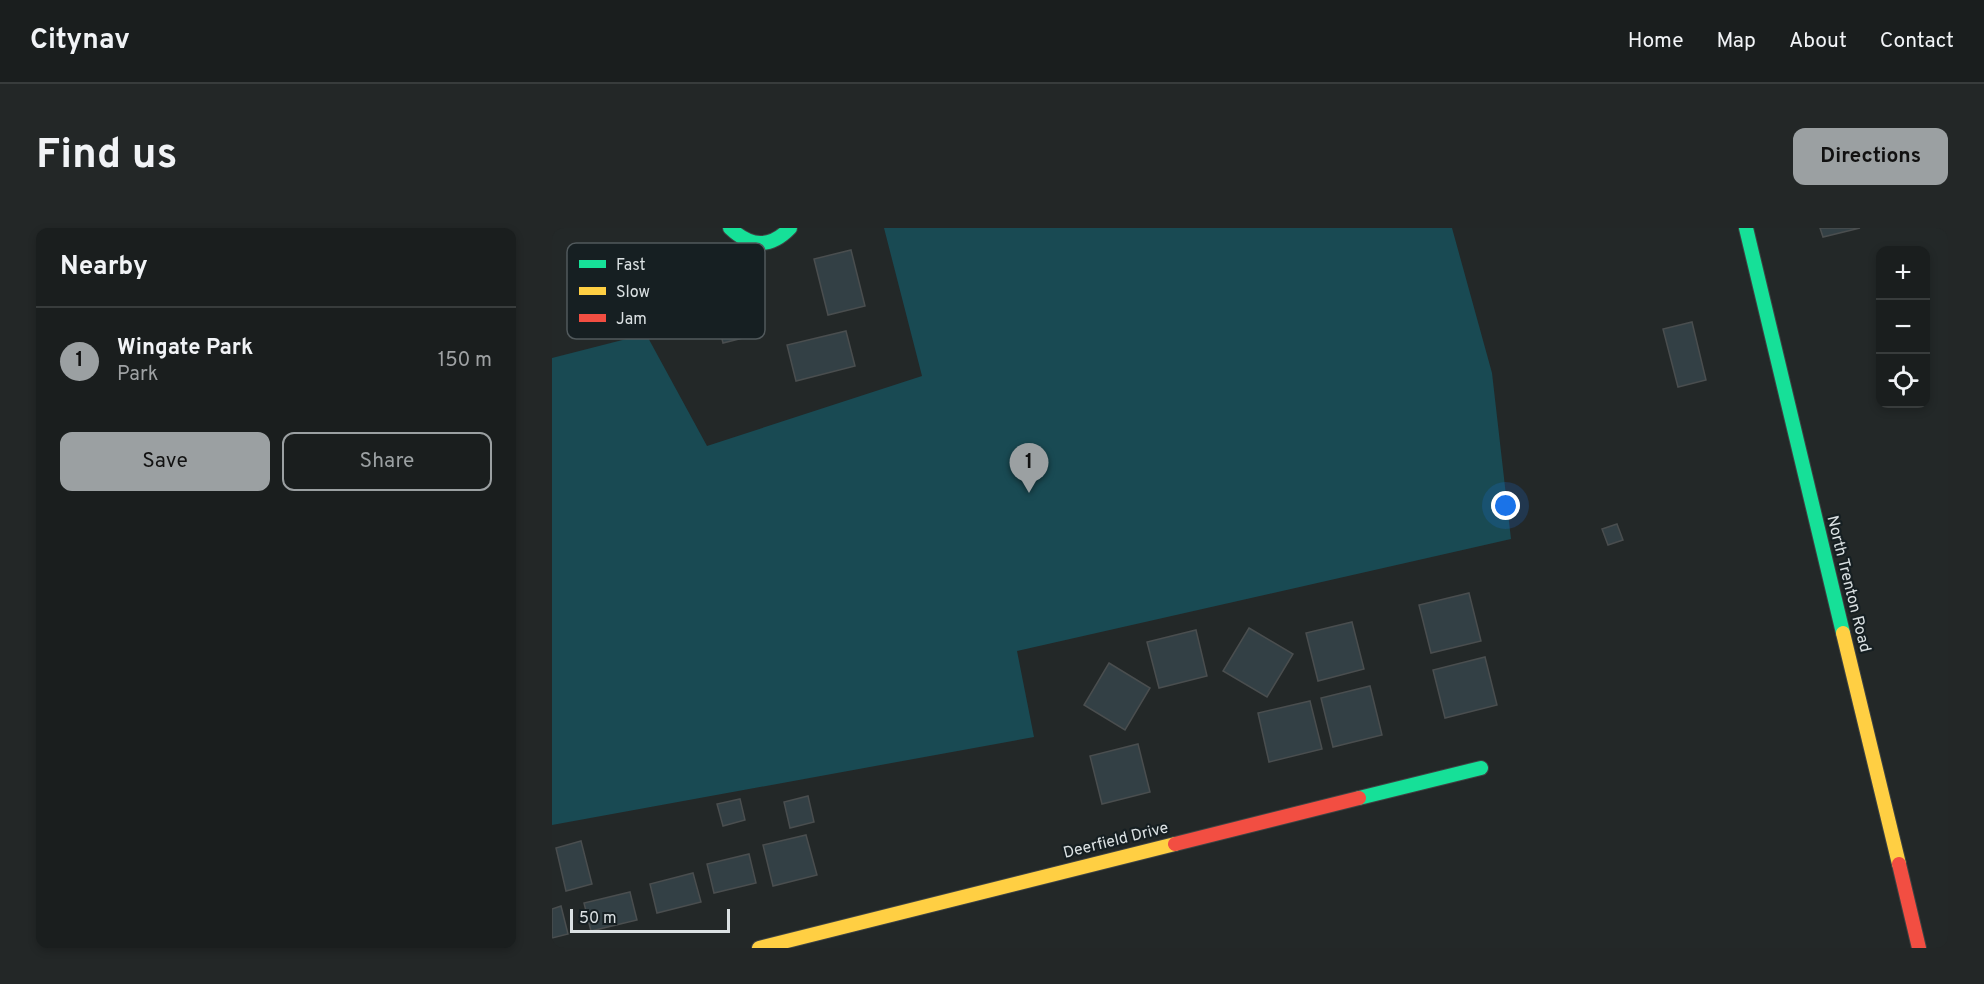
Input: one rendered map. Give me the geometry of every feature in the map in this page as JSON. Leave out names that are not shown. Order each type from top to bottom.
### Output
[{"type":"street","points":[[730,228],[739,238],[752,243]]},
{"type":"street","points":[[765,243],[784,235],[790,228]]},
{"type":"street","name":"North Trenton Road","points":[[1746,228],[1919,948]]},
{"type":"street","name":"Deerfield Drive","points":[[759,948],[1481,768]]},
{"type":"shaded area","points":[[884,228],[1452,228],[1492,373],[1511,539],[1017,651],[1034,737],[552,825],[552,358],[626,339],[649,339],[707,446],[922,376]]},
{"type":"building","points":[[1820,228],[1860,228],[1823,237]]},
{"type":"building","points":[[851,250],[865,306],[828,315],[814,259]]},
{"type":"building","points":[[1692,322],[1706,380],[1678,387],[1663,329]]},
{"type":"building","points":[[846,331],[855,366],[796,381],[787,345]]},
{"type":"building","points":[[722,339],[739,339],[723,343]]},
{"type":"building","points":[[1617,524],[1623,540],[1608,545],[1602,529]]},
{"type":"building","points":[[1469,593],[1481,641],[1431,653],[1419,605]]},
{"type":"building","points":[[1352,622],[1364,669],[1318,681],[1306,633]]},
{"type":"building","points":[[1249,628],[1293,654],[1267,697],[1223,671]]},
{"type":"building","points":[[1196,630],[1207,676],[1159,688],[1147,642]]},
{"type":"building","points":[[1485,657],[1497,705],[1445,718],[1433,670]]},
{"type":"building","points":[[1109,663],[1150,688],[1125,730],[1084,705]]},
{"type":"building","points":[[1370,686],[1382,735],[1333,747],[1321,698]]},
{"type":"building","points":[[1310,701],[1322,749],[1269,762],[1258,713]]},
{"type":"building","points":[[1138,744],[1150,792],[1102,804],[1090,756]]},
{"type":"building","points":[[808,796],[814,822],[790,828],[784,802]]},
{"type":"building","points":[[740,799],[745,820],[723,826],[717,804]]},
{"type":"building","points":[[806,835],[817,875],[773,886],[763,845]]},
{"type":"building","points":[[581,841],[592,884],[566,891],[556,848]]},
{"type":"building","points":[[749,854],[756,883],[714,893],[707,864]]},
{"type":"building","points":[[693,873],[701,902],[657,913],[650,884]]},
{"type":"building","points":[[630,892],[637,920],[591,931],[584,903]]},
{"type":"building","points":[[561,906],[568,934],[552,938],[552,909]]},
{"type":"traffic: fast","points":[[730,228],[745,239],[760,243],[775,240],[790,228]]},
{"type":"traffic: fast","points":[[1746,228],[1843,633]]},
{"type":"traffic: fast","points":[[1359,798],[1481,768]]},
{"type":"traffic: slow","points":[[1843,633],[1899,864]]},
{"type":"traffic: slow","points":[[759,948],[1175,844]]},
{"type":"traffic: jam","points":[[1175,844],[1359,798]]},
{"type":"traffic: jam","points":[[1899,864],[1919,948]]},
{"type":"place","name":"Wingate Park","points":[[1029,493]]}]
